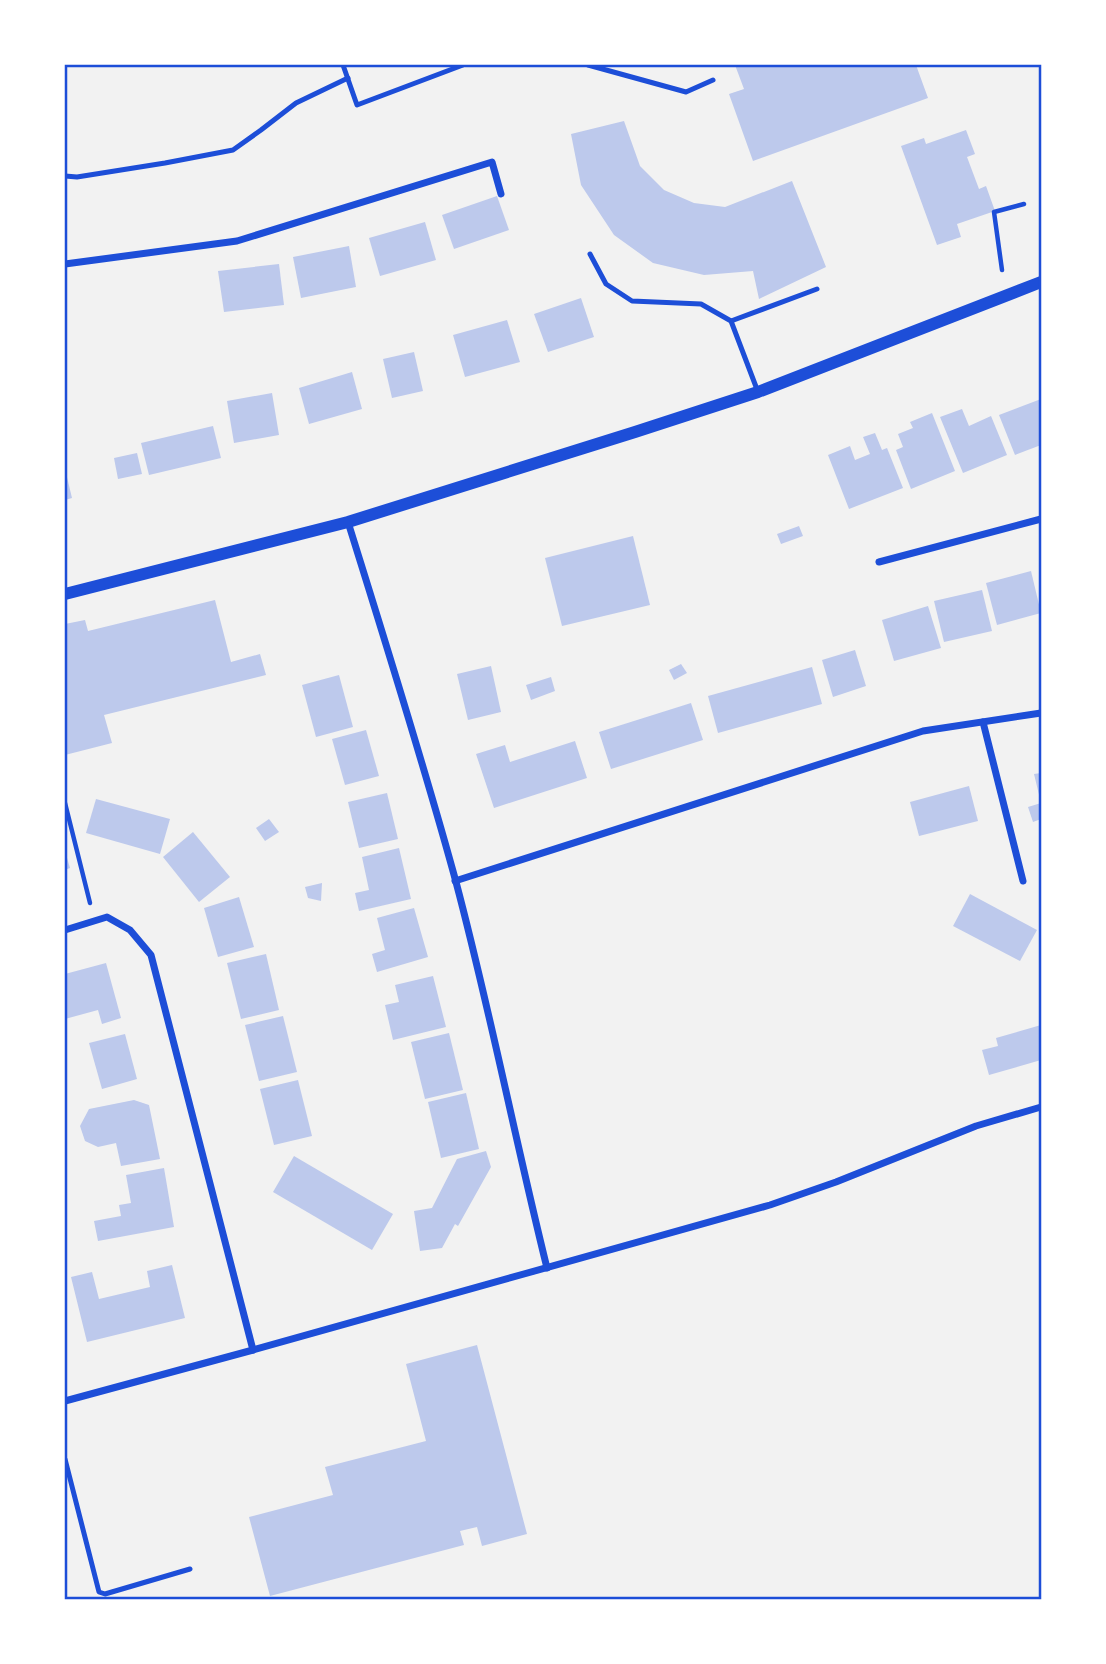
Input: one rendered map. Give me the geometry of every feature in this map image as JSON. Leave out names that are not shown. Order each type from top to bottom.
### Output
[{"type":"street","points":[[65,264],[237,241],[492,162],[501,194]]},
{"type":"street","points":[[65,594],[348,522],[758,393],[1041,282]]},
{"type":"street","points":[[879,562],[1041,519]]},
{"type":"street","points":[[348,522],[456,881],[547,1268]]},
{"type":"street","points":[[456,881],[923,731],[1041,713]]},
{"type":"street","points":[[983,722],[1023,881]]},
{"type":"street","points":[[65,929],[107,917],[130,930],[151,956],[253,1350]]},
{"type":"street","points":[[65,1401],[770,1205],[836,1182],[976,1126],[1041,1107]]},
{"type":"lane","points":[[343,65],[357,105],[463,65]]},
{"type":"lane","points":[[588,65],[686,92],[713,80]]},
{"type":"lane","points":[[65,176],[77,177],[233,150],[296,103],[348,79]]},
{"type":"lane","points":[[590,254],[606,284],[632,301],[701,304],[731,321],[758,393]]},
{"type":"lane","points":[[731,321],[817,289]]},
{"type":"lane","points":[[65,1459],[99,1592],[105,1594],[190,1569]]},
{"type":"path","points":[[1002,270],[994,212],[1024,204]]},
{"type":"path","points":[[65,803],[90,903]]},
{"type":"building","points":[[735,65],[916,65],[928,98],[753,161],[729,94],[744,89]]},
{"type":"building","points":[[624,121],[640,166],[664,190],[694,203],[725,207],[792,181],[826,267],[759,299],[753,271],[704,275],[653,263],[614,235],[581,185],[571,134]]},
{"type":"building","points":[[966,130],[975,154],[967,157],[979,189],[986,186],[995,211],[957,224],[961,237],[937,245],[901,146],[924,138],[926,144]]},
{"type":"building","points":[[497,196],[509,230],[454,249],[442,215]]},
{"type":"building","points":[[425,222],[436,260],[380,276],[369,238]]},
{"type":"building","points":[[349,246],[356,287],[301,298],[293,257]]},
{"type":"building","points":[[279,264],[284,305],[224,312],[218,271]]},
{"type":"building","points":[[581,298],[594,337],[548,352],[534,314]]},
{"type":"building","points":[[507,320],[520,362],[465,377],[453,335]]},
{"type":"building","points":[[414,352],[423,391],[392,398],[383,359]]},
{"type":"building","points":[[352,372],[362,409],[309,424],[299,388]]},
{"type":"building","points":[[272,393],[279,435],[234,443],[227,401]]},
{"type":"building","points":[[1041,399],[1041,445],[1015,455],[999,415]]},
{"type":"building","points":[[962,409],[969,426],[991,416],[1007,455],[963,473],[940,417]]},
{"type":"building","points":[[932,413],[955,471],[911,489],[896,450],[903,447],[898,434],[913,428],[910,422]]},
{"type":"building","points":[[213,426],[221,458],[149,475],[141,443]]},
{"type":"building","points":[[875,433],[882,450],[887,448],[903,488],[849,509],[828,455],[850,446],[855,460],[870,454],[863,437]]},
{"type":"building","points":[[137,453],[142,474],[118,479],[114,458]]},
{"type":"building","points":[[65,474],[72,498],[65,500]]},
{"type":"building","points":[[799,526],[803,536],[781,544],[777,534]]},
{"type":"building","points":[[633,536],[650,605],[562,626],[545,558]]},
{"type":"building","points":[[1031,571],[1041,613],[997,625],[986,583]]},
{"type":"building","points":[[982,590],[992,631],[944,642],[934,601]]},
{"type":"building","points":[[215,600],[231,662],[260,654],[266,675],[104,715],[112,743],[65,755],[65,624],[85,620],[88,631]]},
{"type":"building","points":[[928,606],[941,648],[894,661],[882,620]]},
{"type":"building","points":[[855,650],[866,686],[833,697],[822,660]]},
{"type":"building","points":[[681,664],[687,673],[674,680],[669,670]]},
{"type":"building","points":[[491,666],[501,712],[468,720],[457,674]]},
{"type":"building","points":[[812,667],[822,704],[718,733],[708,696]]},
{"type":"building","points":[[339,675],[353,727],[316,737],[302,685]]},
{"type":"building","points":[[551,677],[555,691],[531,700],[526,685]]},
{"type":"building","points":[[691,703],[703,740],[611,769],[599,732]]},
{"type":"building","points":[[366,730],[379,776],[345,785],[332,739]]},
{"type":"building","points":[[575,741],[587,778],[494,808],[476,754],[505,745],[510,762]]},
{"type":"building","points":[[1041,773],[1041,803],[1034,774]]},
{"type":"building","points":[[969,786],[978,821],[919,836],[910,802]]},
{"type":"building","points":[[387,793],[398,839],[359,848],[348,802]]},
{"type":"building","points":[[96,799],[170,819],[160,854],[86,833]]},
{"type":"building","points":[[1041,803],[1041,819],[1033,822],[1028,807]]},
{"type":"building","points":[[269,819],[279,832],[265,841],[256,828]]},
{"type":"building","points":[[193,832],[230,877],[199,902],[163,857]]},
{"type":"building","points":[[399,848],[411,899],[359,911],[355,893],[369,890],[362,857]]},
{"type":"building","points":[[65,851],[70,868],[65,870]]},
{"type":"building","points":[[322,883],[321,901],[308,898],[305,887]]},
{"type":"building","points":[[970,894],[1037,930],[1020,961],[953,926]]},
{"type":"building","points":[[239,897],[254,947],[218,957],[204,908]]},
{"type":"building","points":[[414,908],[428,957],[377,972],[372,954],[385,950],[377,918]]},
{"type":"building","points":[[266,954],[279,1010],[241,1019],[227,963]]},
{"type":"building","points":[[106,963],[121,1018],[102,1024],[98,1010],[65,1019],[65,974]]},
{"type":"building","points":[[433,976],[446,1027],[393,1040],[385,1005],[399,1002],[395,985]]},
{"type":"building","points":[[283,1016],[297,1072],[259,1081],[245,1025]]},
{"type":"building","points":[[1041,1025],[1041,1060],[989,1075],[982,1050],[998,1046],[996,1038]]},
{"type":"building","points":[[449,1033],[463,1090],[425,1099],[411,1042]]},
{"type":"building","points":[[125,1034],[137,1079],[102,1089],[89,1043]]},
{"type":"building","points":[[298,1080],[312,1136],[274,1145],[260,1089]]},
{"type":"building","points":[[466,1093],[479,1149],[441,1158],[428,1102]]},
{"type":"building","points":[[134,1100],[149,1105],[160,1159],[121,1166],[116,1143],[98,1147],[85,1141],[80,1126],[89,1109]]},
{"type":"building","points":[[486,1151],[491,1167],[458,1226],[455,1224],[442,1248],[420,1251],[414,1211],[432,1208],[457,1159]]},
{"type":"building","points":[[294,1156],[393,1214],[372,1250],[273,1192]]},
{"type":"building","points":[[164,1168],[174,1227],[98,1241],[94,1221],[121,1216],[119,1205],[131,1203],[126,1175]]},
{"type":"building","points":[[172,1265],[185,1318],[87,1342],[71,1277],[92,1272],[99,1299],[150,1287],[147,1271]]},
{"type":"building","points":[[477,1345],[527,1534],[482,1546],[477,1527],[460,1531],[464,1545],[270,1596],[249,1517],[333,1495],[325,1467],[426,1441],[406,1364]]}]
